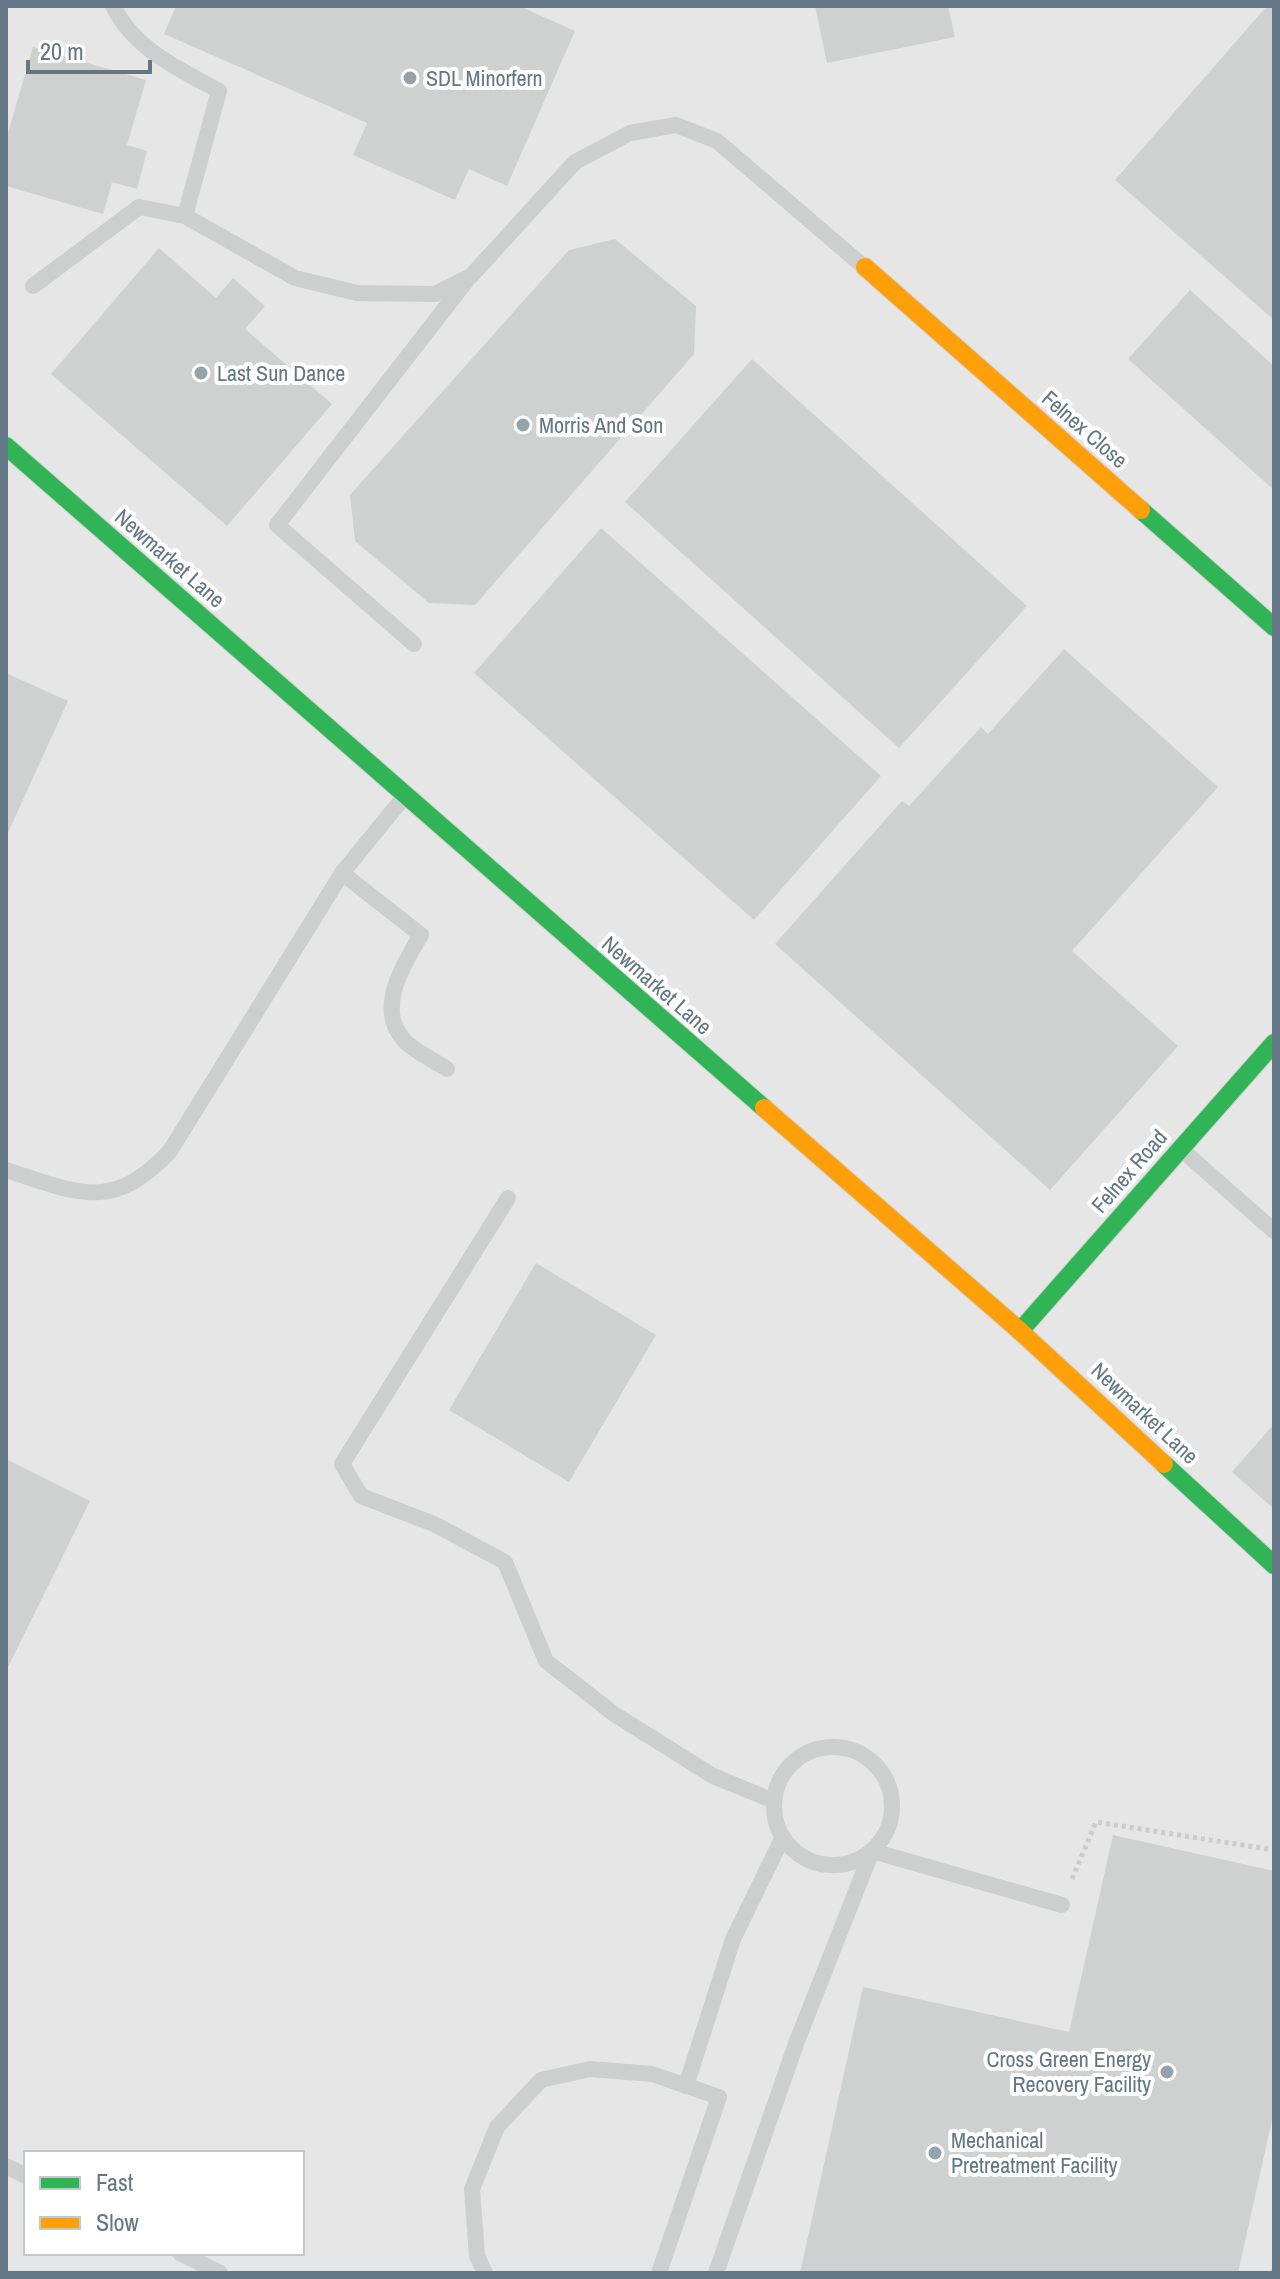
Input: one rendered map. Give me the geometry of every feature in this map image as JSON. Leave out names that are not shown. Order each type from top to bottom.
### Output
[{"type":"street","name":"Felnex Close","points":[[865,267],[1274,627]]},
{"type":"street","name":"Newmarket Lane","points":[[6,446],[1020,1331],[1274,1565]]},
{"type":"street","name":"Felnex Road","points":[[1020,1331],[1274,1043]]},
{"type":"lane","points":[[113,6],[129,35],[156,55],[219,91],[185,216]]},
{"type":"lane","points":[[414,644],[277,525],[471,276],[575,162],[630,133],[676,125],[717,141],[865,267]]},
{"type":"lane","points":[[33,286],[139,207],[185,216],[295,278],[357,293],[435,294],[471,276]]},
{"type":"lane","points":[[6,1170],[83,1195],[107,1193],[158,1164],[170,1151],[342,873],[405,796]]},
{"type":"lane","points":[[342,873],[421,935],[404,963],[394,990],[392,1016],[403,1040],[447,1069]]},
{"type":"lane","points":[[1181,1149],[1274,1231]]},
{"type":"lane","points":[[508,1198],[342,1464],[361,1496],[434,1524],[505,1562],[546,1661],[614,1714],[713,1776],[774,1801]]},
{"type":"lane","points":[[823,1748],[842,1748],[860,1754],[876,1765],[887,1781],[892,1799],[891,1818],[885,1836],[872,1851],[854,1862],[824,1864],[796,1853],[783,1837],[776,1820],[774,1801],[780,1782],[790,1766],[805,1755],[823,1748]]},
{"type":"lane","points":[[686,2086],[733,1939],[783,1837]]},
{"type":"lane","points":[[872,1851],[1062,1905]]},
{"type":"lane","points":[[716,2273],[797,2041],[872,1851]]},
{"type":"lane","points":[[485,2273],[477,2256],[472,2189],[497,2127],[541,2080],[590,2069],[652,2074],[719,2097],[659,2273]]},
{"type":"lane","points":[[6,2166],[24,2175]]},
{"type":"lane","points":[[184,2255],[220,2273]]},
{"type":"path","points":[[1062,1905],[1096,1822],[1274,1850]]},
{"type":"shaded area","points":[[6,6],[1274,6],[1274,2273],[6,2273]]},
{"type":"building","name":"SDL Minorfern","points":[[176,6],[519,6],[575,31],[507,186],[469,169],[455,200],[353,155],[367,123],[164,34]]},
{"type":"building","points":[[815,6],[948,6],[955,37],[827,63]]},
{"type":"building","points":[[1267,6],[1274,6],[1274,320],[1115,180]]},
{"type":"building","points":[[33,47],[146,80],[127,145],[147,151],[137,189],[112,182],[103,214],[6,186],[6,140]]},
{"type":"building","name":"Morris And Son","points":[[615,239],[696,306],[694,354],[475,605],[429,603],[355,541],[350,495],[569,250]]},
{"type":"building","points":[[159,248],[216,298],[233,278],[265,306],[245,329],[332,404],[227,526],[51,374]]},
{"type":"building","points":[[1190,290],[1274,366],[1274,490],[1128,359]]},
{"type":"building","points":[[752,359],[1027,606],[899,748],[625,502]]},
{"type":"building","points":[[601,528],[881,776],[754,920],[474,673]]},
{"type":"building","points":[[1064,649],[1218,787],[1072,951],[1178,1046],[1050,1190],[775,944],[902,801],[909,806],[981,727],[988,734]]},
{"type":"building","points":[[6,673],[68,701],[6,837]]},
{"type":"building","points":[[536,1263],[656,1335],[569,1482],[449,1410]]},
{"type":"building","points":[[1274,1424],[1274,1509],[1232,1472]]},
{"type":"building","points":[[6,1459],[90,1501],[6,1671]]},
{"type":"building","name":"Cross Green Energy Recovery Facility","points":[[1113,1835],[1274,1871],[1274,2111],[1238,2273],[800,2273],[863,1987],[1069,2032]]},
{"type":"traffic: fast","points":[[6,446],[764,1108]]},
{"type":"traffic: fast","points":[[1141,510],[1274,627]]},
{"type":"traffic: fast","points":[[1020,1331],[1274,1043]]},
{"type":"traffic: fast","points":[[1164,1464],[1274,1565]]},
{"type":"traffic: slow","points":[[865,267],[1141,510]]},
{"type":"traffic: slow","points":[[764,1108],[1020,1331],[1164,1464]]},
{"type":"place","name":"SDL Minorfern","points":[[410,78]]},
{"type":"place","name":"Last Sun Dance","points":[[201,373]]},
{"type":"place","name":"Morris And Son","points":[[523,425]]},
{"type":"place","name":"Cross Green Energy Recovery Facility","points":[[1167,2072]]},
{"type":"place","name":"Mechanical Pretreatment Facility","points":[[935,2153]]}]
